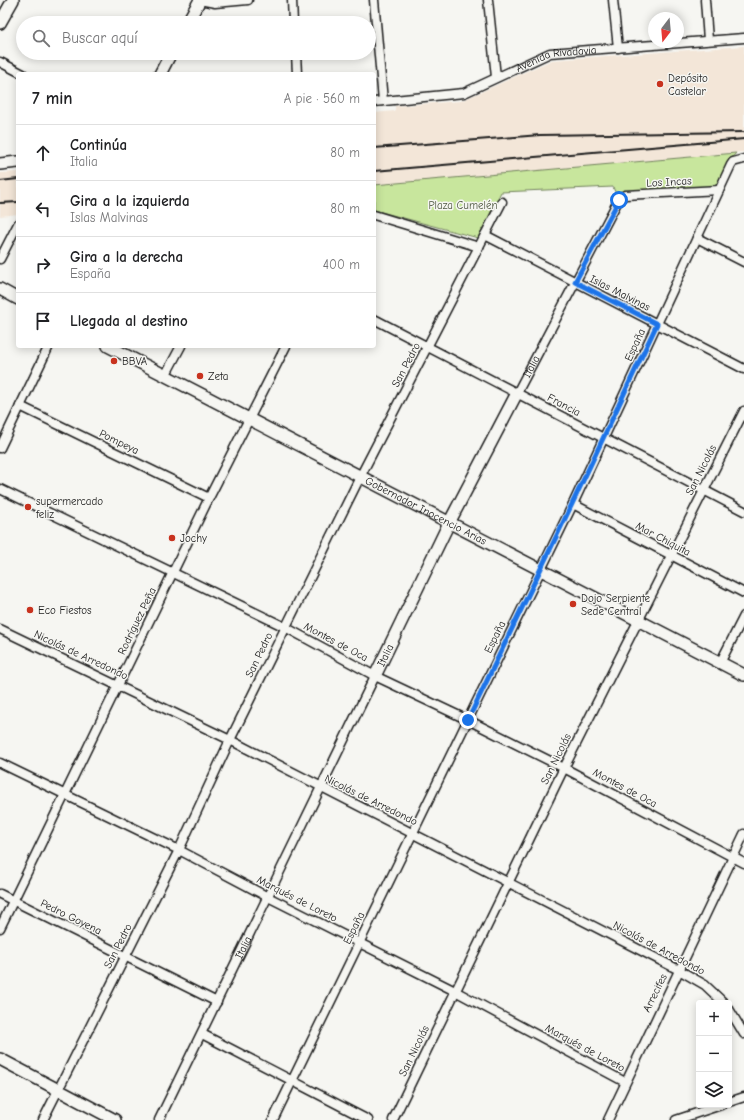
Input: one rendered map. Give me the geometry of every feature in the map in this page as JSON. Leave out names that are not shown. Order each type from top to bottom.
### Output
[{"type":"street","points":[[0,23],[13,0]]},
{"type":"street","points":[[191,16],[200,0],[215,3],[248,0]]},
{"type":"street","points":[[292,0],[293,16]]},
{"type":"street","points":[[374,0],[375,16]]},
{"type":"street","points":[[488,0],[496,78]]},
{"type":"street","points":[[613,0],[618,48]]},
{"type":"street","points":[[705,0],[708,40]]},
{"type":"street","points":[[376,22],[383,101]]},
{"type":"street","name":"Avenida Rivadavia","points":[[376,102],[458,95],[550,53],[744,38]]},
{"type":"street","points":[[161,72],[167,60]]},
{"type":"street","points":[[297,60],[298,72]]},
{"type":"street","points":[[0,62],[20,72]]},
{"type":"street","name":"España","points":[[273,1120],[540,571],[719,190],[733,162],[744,159]]},
{"type":"street","points":[[0,164],[16,162]]},
{"type":"street","name":"Los Incas","points":[[622,197],[719,190]]},
{"type":"street","name":"Italia","points":[[159,1120],[322,788],[449,523],[575,282],[622,197]]},
{"type":"street","name":"San Pedro","points":[[43,1120],[179,850],[230,740],[360,477],[428,348],[502,202]]},
{"type":"street","points":[[376,216],[479,247]]},
{"type":"street","points":[[0,259],[16,228]]},
{"type":"street","name":"Islas Malvinas","points":[[485,235],[744,369]]},
{"type":"street","points":[[697,238],[744,262]]},
{"type":"street","points":[[0,289],[16,298]]},
{"type":"street","name":"Francia","points":[[376,320],[744,511]]},
{"type":"street","points":[[0,448],[48,348]]},
{"type":"street","name":"Gobernador Inocencio Arias","points":[[112,348],[744,676]]},
{"type":"street","points":[[165,376],[180,348]]},
{"type":"street","name":"Rodríguez Peña","points":[[0,928],[172,573],[285,348]]},
{"type":"street","name":"Pompeya","points":[[20,406],[209,498]]},
{"type":"street","name":"San Nicolás","points":[[393,1120],[564,768],[670,555],[744,411]]},
{"type":"street","name":"Montes de Oca","points":[[0,489],[285,627],[375,676],[564,768],[744,863]]},
{"type":"street","name":"Mar Chiquita","points":[[572,504],[744,593]]},
{"type":"street","points":[[720,663],[744,616]]},
{"type":"street","name":"Nicolás de Arredondo","points":[[0,629],[119,685],[230,740],[679,970],[705,985],[721,1000]]},
{"type":"street","name":"Marqués de Loreto","points":[[0,763],[179,850],[268,897],[456,991],[625,1082]]},
{"type":"street","name":"Arrecifes","points":[[608,1120],[744,834]]},
{"type":"street","name":"Pedro Goyena","points":[[0,894],[217,1002]]},
{"type":"street","points":[[732,1014],[744,1034]]},
{"type":"street","points":[[202,1034],[368,1120]]},
{"type":"street","points":[[0,1059],[115,1120]]},
{"type":"street","points":[[732,1101],[744,1097]]},
{"type":"street","points":[[676,1120],[712,1108]]},
{"type":"shaded area","points":[[744,46],[744,152],[376,185],[376,113],[395,111],[395,106],[461,101],[552,60]]},
{"type":"shaded area","points":[[16,172],[16,214],[0,216],[0,173]]},
{"type":"green space","name":"Plaza Cumelén","points":[[736,153],[730,160],[716,186],[615,192],[613,187],[501,192],[478,238],[376,211],[376,185]]},
{"type":"railway","points":[[376,148],[540,135],[744,132]]},
{"type":"railway","points":[[376,171],[744,139]]},
{"type":"railway","points":[[0,181],[16,179]]},
{"type":"railway","points":[[0,203],[16,202]]},
{"type":"place","name":"Depósito Castelar","points":[[660,84]]},
{"type":"place","name":"BBVA","points":[[114,361]]},
{"type":"place","name":"Zeta","points":[[200,376]]},
{"type":"place","name":"supermercado feliz","points":[[28,507]]},
{"type":"place","name":"Jochy","points":[[172,538]]},
{"type":"place","name":"Dojo Serpiente Sede Central","points":[[573,604]]},
{"type":"place","name":"Eco Fiestos","points":[[30,610]]},
{"type":"route","points":[[468,720],[657,324],[575,282],[619,200]]}]
